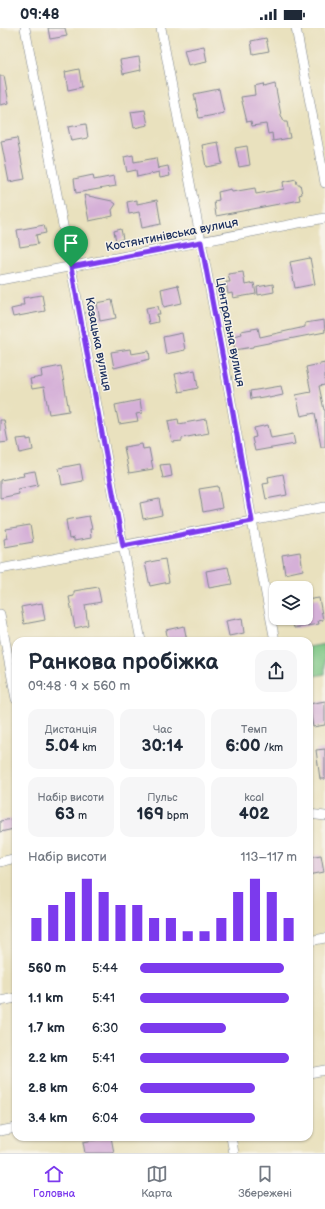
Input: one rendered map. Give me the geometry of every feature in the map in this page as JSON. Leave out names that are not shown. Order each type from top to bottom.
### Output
[{"type":"street","name":"Козацька вулиця","points":[[25,28],[140,637]]},
{"type":"street","name":"Центральна вулиця","points":[[161,28],[274,637]]},
{"type":"street","points":[[296,28],[325,183]]},
{"type":"street","name":"Костянтинівська вулиця","points":[[0,280],[325,218]]},
{"type":"street","points":[[0,569],[325,507]]},
{"type":"street","points":[[0,614],[12,678]]},
{"type":"street","points":[[313,814],[325,816]]},
{"type":"street","points":[[0,862],[12,859]]},
{"type":"street","points":[[313,940],[325,938]]},
{"type":"street","points":[[0,1001],[12,999]]},
{"type":"street","points":[[313,1072],[325,1070]]},
{"type":"street","points":[[0,1132],[12,1129]]},
{"type":"street","points":[[232,1141],[234,1153]]},
{"type":"green space","points":[[325,644],[325,674],[313,676],[313,646]]},
{"type":"building","points":[[48,28],[65,28],[67,36],[50,39]]},
{"type":"building","points":[[266,38],[269,51],[253,54],[251,41]]},
{"type":"building","points":[[204,46],[207,62],[188,66],[184,50]]},
{"type":"building","points":[[139,57],[141,70],[123,74],[120,60]]},
{"type":"building","points":[[79,69],[82,87],[68,90],[65,72]]},
{"type":"building","points":[[0,76],[4,76],[9,103],[0,105]]},
{"type":"building","points":[[263,84],[264,87],[275,84],[281,115],[284,122],[287,122],[290,138],[273,141],[272,133],[268,134],[266,124],[252,126],[251,121],[247,122],[241,97],[255,95],[254,86]]},
{"type":"building","points":[[219,89],[224,113],[199,118],[194,94]]},
{"type":"building","points":[[145,110],[148,125],[134,128],[131,112]]},
{"type":"building","points":[[86,124],[88,138],[71,141],[68,127]]},
{"type":"building","points":[[17,138],[25,179],[9,182],[1,141]]},
{"type":"building","points":[[218,142],[222,164],[206,167],[202,145]]},
{"type":"building","points":[[247,146],[250,165],[239,167],[235,148]]},
{"type":"building","points":[[133,155],[134,162],[156,158],[158,169],[168,166],[170,176],[160,178],[159,172],[137,177],[136,170],[127,172],[124,157]]},
{"type":"building","points":[[93,175],[94,180],[114,176],[116,186],[76,193],[74,179]]},
{"type":"building","points":[[296,179],[297,184],[300,184],[302,194],[299,195],[300,200],[216,216],[214,201],[219,200],[218,192],[231,189],[232,192],[255,188],[256,194],[284,189],[283,182]]},
{"type":"building","points":[[84,195],[112,201],[116,204],[112,210],[113,216],[89,221]]},
{"type":"building","points":[[137,200],[137,204],[157,200],[161,224],[142,228],[139,212],[129,214],[127,202]]},
{"type":"building","points":[[44,225],[46,233],[36,235],[38,244],[20,247],[17,230]]},
{"type":"building","points":[[121,229],[123,239],[116,241],[114,231]]},
{"type":"building","points":[[310,258],[315,284],[295,288],[290,262]]},
{"type":"building","points":[[243,272],[245,285],[254,283],[256,294],[233,298],[232,293],[228,294],[226,282],[230,282],[228,274]]},
{"type":"building","points":[[273,284],[274,292],[258,295],[257,287]]},
{"type":"building","points":[[178,285],[182,303],[164,307],[161,289]]},
{"type":"building","points":[[42,295],[45,311],[13,317],[11,309],[24,305],[23,298]]},
{"type":"building","points":[[112,300],[116,318],[100,321],[97,303]]},
{"type":"building","points":[[158,306],[160,314],[157,314],[158,322],[149,324],[146,308]]},
{"type":"building","points":[[324,320],[325,332],[235,350],[232,336],[242,334],[241,331],[258,328],[260,337],[305,327],[305,323]]},
{"type":"building","points":[[182,333],[185,350],[166,354],[163,337]]},
{"type":"building","points":[[130,349],[131,354],[149,351],[150,359],[114,368],[111,352]]},
{"type":"building","points":[[325,363],[325,385],[319,386],[325,410],[325,447],[321,447],[315,413],[301,416],[296,395],[311,392],[306,367]]},
{"type":"building","points":[[61,366],[69,411],[49,414],[44,387],[32,389],[30,379],[42,377],[41,370]]},
{"type":"building","points":[[195,370],[198,388],[179,392],[175,374]]},
{"type":"building","points":[[281,386],[283,395],[269,398],[269,396],[251,399],[250,391]]},
{"type":"building","points":[[140,400],[142,413],[136,414],[138,421],[119,424],[115,405]]},
{"type":"building","points":[[178,419],[179,424],[206,419],[209,433],[182,438],[182,441],[172,442],[168,421]]},
{"type":"building","points":[[0,420],[4,420],[8,442],[0,443]]},
{"type":"building","points":[[268,425],[271,438],[293,434],[295,444],[255,451],[252,438],[256,437],[254,428]]},
{"type":"building","points":[[27,438],[27,440],[31,439],[33,450],[20,453],[17,439]]},
{"type":"building","points":[[142,444],[143,449],[149,448],[153,469],[129,473],[124,447]]},
{"type":"building","points":[[80,464],[83,481],[62,485],[59,468]]},
{"type":"building","points":[[170,464],[172,476],[163,478],[160,465]]},
{"type":"building","points":[[35,471],[38,485],[18,489],[19,494],[0,498],[0,480],[24,476],[23,473]]},
{"type":"building","points":[[283,474],[287,495],[266,499],[263,484],[269,483],[268,477]]},
{"type":"building","points":[[218,486],[222,508],[203,512],[199,489]]},
{"type":"building","points":[[159,499],[162,515],[143,519],[140,503]]},
{"type":"building","points":[[89,516],[92,529],[90,529],[91,538],[74,541],[74,538],[69,539],[66,520]]},
{"type":"building","points":[[30,525],[33,542],[5,547],[4,539],[8,538],[6,529]]},
{"type":"building","points":[[300,552],[303,570],[285,574],[282,555]]},
{"type":"building","points":[[165,559],[169,582],[150,586],[145,563]]},
{"type":"building","points":[[228,567],[232,584],[209,588],[206,571]]},
{"type":"building","points":[[98,587],[101,602],[85,605],[88,625],[75,628],[69,597],[74,596],[74,591]]},
{"type":"building","points":[[319,598],[323,620],[318,621],[319,624],[313,625],[313,599]]},
{"type":"building","points":[[42,603],[45,620],[24,624],[21,607]]},
{"type":"building","points":[[242,618],[244,633],[229,636],[226,621]]},
{"type":"building","points":[[293,625],[313,625],[294,628]]},
{"type":"building","points":[[184,626],[186,637],[167,637],[166,630]]},
{"type":"building","points":[[325,701],[325,725],[313,727],[313,703]]},
{"type":"building","points":[[325,749],[325,779],[320,779],[316,750]]},
{"type":"building","points":[[12,819],[12,829],[0,832],[0,821]]},
{"type":"building","points":[[321,855],[324,872],[313,874],[313,856]]},
{"type":"building","points":[[112,1141],[114,1153],[85,1153],[83,1142]]},
{"type":"route","points":[[201,242],[252,521],[123,546],[71,267],[201,242]]}]
